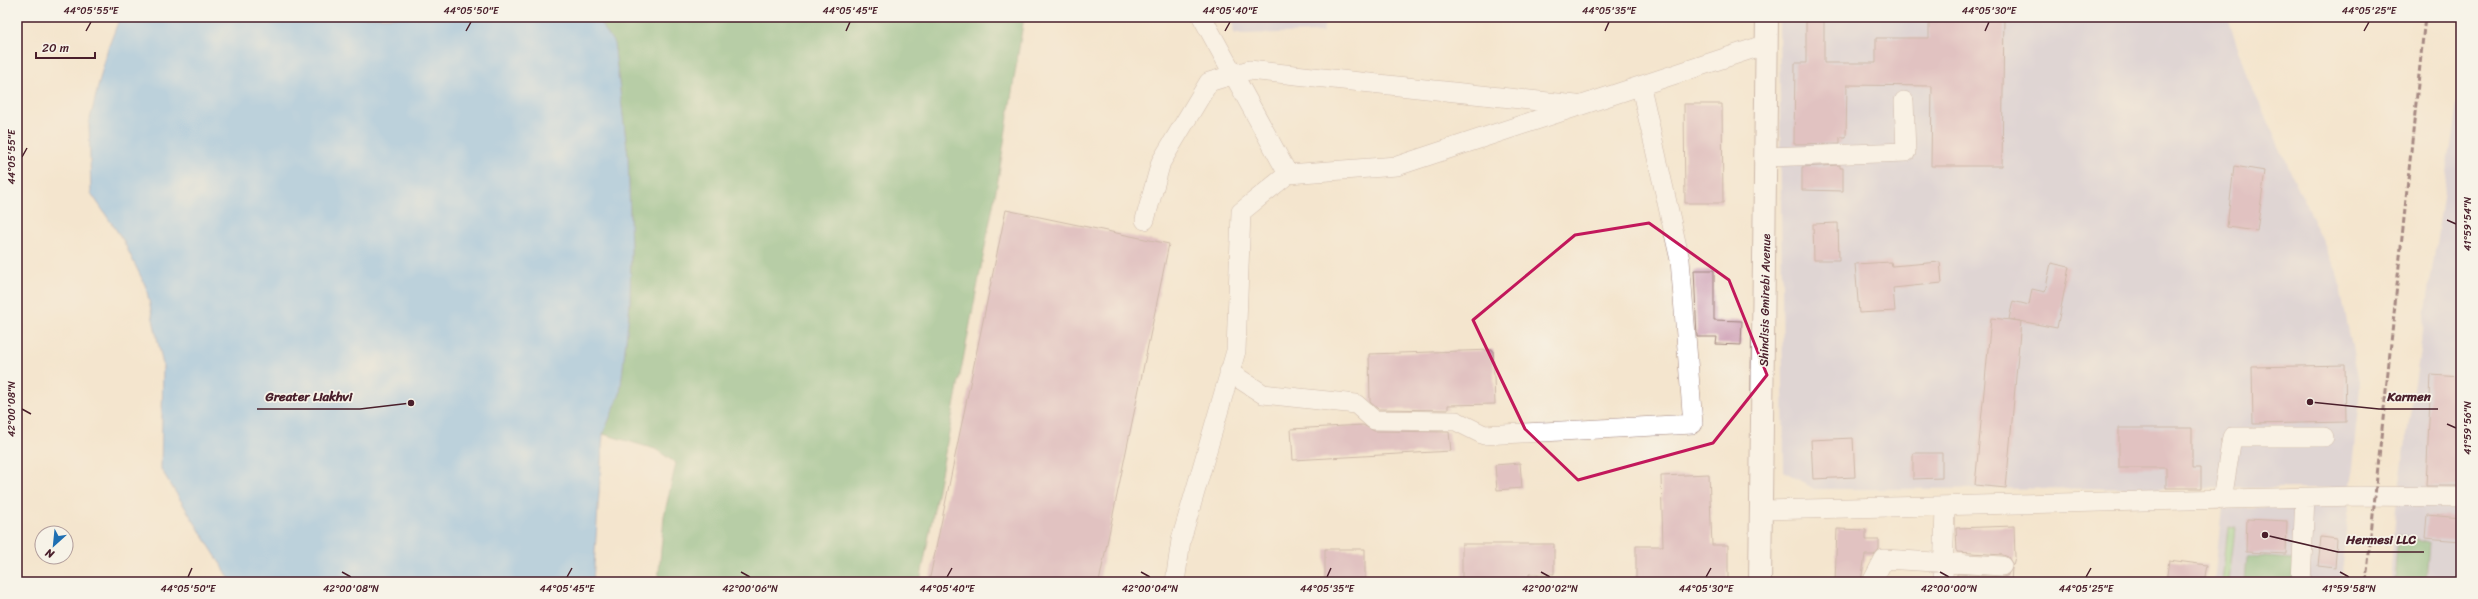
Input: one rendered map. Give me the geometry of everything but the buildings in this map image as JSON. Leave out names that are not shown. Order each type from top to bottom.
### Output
[{"type":"main road","name":"Shindisis Gmirebi Avenue","points":[[1760,582],[1767,157],[1767,17]]},
{"type":"street","points":[[1202,17],[1288,174]]},
{"type":"street","points":[[1175,582],[1181,540],[1236,351],[1241,212],[1288,174],[1396,166],[1583,106],[1767,44]]},
{"type":"street","points":[[1145,220],[1161,162],[1209,82],[1249,70],[1583,106]]},
{"type":"street","points":[[1229,372],[1263,394],[1356,404],[1374,420],[1456,421],[1484,435],[1693,424],[1680,260],[1641,86]]},
{"type":"street","points":[[1767,157],[1906,152],[1904,101]]},
{"type":"street","points":[[2222,500],[2232,437],[2324,437]]},
{"type":"street","points":[[1762,510],[2360,496],[2461,497]]},
{"type":"street","points":[[2301,582],[2305,498]]},
{"type":"street","points":[[1943,582],[1945,506]]},
{"type":"street","points":[[1872,582],[1884,559],[2002,566]]},
{"type":"highlighted area","points":[[1649,223],[1729,280],[1767,375],[1713,443],[1578,480],[1525,429],[1473,320],[1575,235]]},
{"type":"shaded area","points":[[1232,17],[1326,17],[1323,32],[1234,34]]},
{"type":"shaded area","points":[[1779,17],[2228,17],[2247,77],[2337,272],[2360,387],[2350,488],[1814,489],[1784,471]]},
{"type":"shaded area","points":[[2461,79],[2461,582],[2390,582],[2396,508]]},
{"type":"shaded area","points":[[2349,505],[2341,582],[2214,582],[2222,508]]},
{"type":"green space","points":[[596,17],[1024,17],[998,180],[920,582],[658,582],[664,516],[676,463],[655,449],[603,434],[620,393],[630,304],[631,250],[628,156],[614,44]]},
{"type":"green space","points":[[2228,527],[2235,528],[2229,582],[2222,582]]},
{"type":"green space","points":[[2398,534],[2429,542],[2426,582],[2394,582]]},
{"type":"green space","points":[[2247,556],[2295,559],[2294,582],[2245,582]]},
{"type":"water","points":[[120,17],[596,17],[614,43],[628,156],[631,250],[630,304],[620,394],[603,434],[593,582],[232,582],[161,469],[163,365],[146,287],[123,240],[91,193],[89,123],[107,51]]},
{"type":"railway","points":[[2366,582],[2425,17]]},
{"type":"place","name":"Karmen","points":[[2310,402]]},
{"type":"place","name":"Greater Liakhvi","points":[[411,403]]},
{"type":"place","name":"Hermesi LLC","points":[[2265,535]]}]
